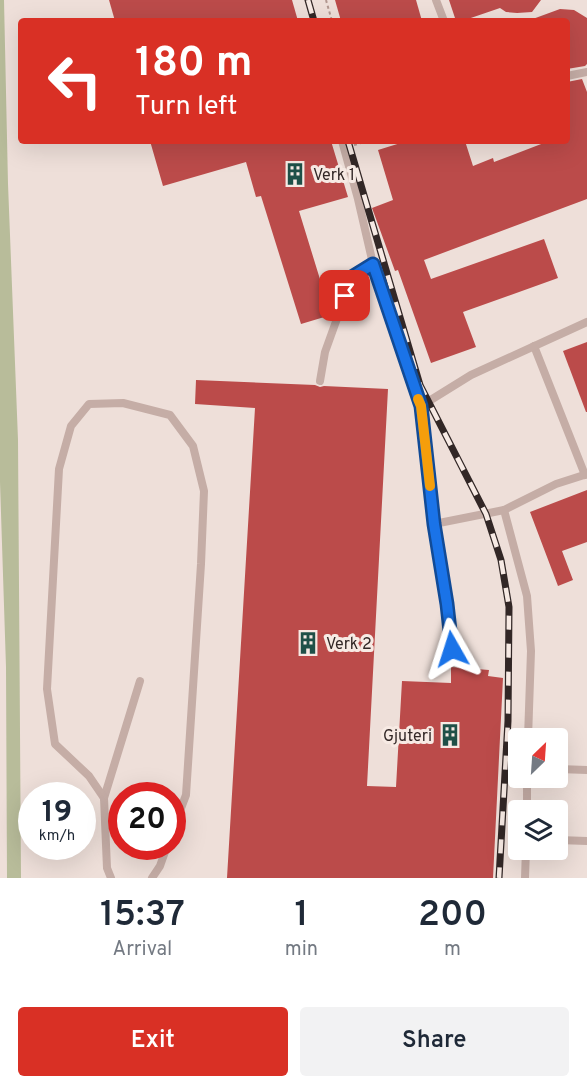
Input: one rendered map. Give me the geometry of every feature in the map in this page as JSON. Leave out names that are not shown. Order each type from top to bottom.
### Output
[{"type":"lane","points":[[436,0],[443,18]]},
{"type":"lane","points":[[570,75],[587,72]]},
{"type":"lane","points":[[343,144],[373,264],[421,406],[434,524],[452,649]]},
{"type":"lane","points":[[320,381],[326,352],[352,277],[373,264]]},
{"type":"lane","points":[[421,406],[471,375],[587,322]]},
{"type":"lane","points":[[434,524],[504,510],[556,484],[586,475],[534,346]]},
{"type":"lane","points":[[104,798],[89,776],[55,744],[47,689],[60,469],[71,426],[88,404],[123,403],[170,415],[193,446],[204,491],[186,795]]},
{"type":"lane","points":[[504,510],[527,596],[531,651],[528,728]]},
{"type":"lane","points":[[111,878],[107,868],[104,798],[140,681]]},
{"type":"lane","points":[[568,769],[587,770]]},
{"type":"lane","points":[[568,840],[587,841]]},
{"type":"lane","points":[[152,878],[162,860]]},
{"type":"lane","points":[[525,878],[526,860]]},
{"type":"path","points":[[326,0],[331,18]]},
{"type":"green space","points":[[0,0],[4,0],[8,184],[18,440],[20,782],[18,782],[18,860],[21,860],[21,878],[7,878],[6,667],[0,482]]},
{"type":"building","points":[[109,0],[292,0],[297,18],[114,18]]},
{"type":"building","points":[[335,0],[416,0],[421,18],[340,18]]},
{"type":"building","points":[[449,0],[541,0],[532,12],[506,12],[500,8],[471,18],[455,18]]},
{"type":"building","points":[[560,9],[574,10],[587,18],[587,64],[570,68],[570,18],[535,18]]},
{"type":"building","points":[[582,79],[587,92],[587,199],[424,260],[431,279],[544,239],[558,278],[463,312],[476,347],[431,363],[398,270],[395,271],[372,208],[393,200],[378,150],[397,144],[466,144],[473,166],[493,158],[494,162],[541,144],[570,144],[570,81]]},
{"type":"building","points":[[151,144],[332,144],[348,197],[299,211],[331,315],[301,324],[261,196],[256,197],[246,162],[163,186]]},
{"type":"building","points":[[587,342],[587,412],[586,412],[563,351]]},
{"type":"building","name":"Verk 2","points":[[196,380],[388,389],[367,786],[396,787],[402,681],[451,683],[451,667],[489,670],[488,676],[503,678],[493,878],[227,878],[255,408],[195,404]]},
{"type":"building","points":[[587,490],[587,542],[562,551],[573,580],[558,586],[530,512]]},
{"type":"railway","points":[[308,0],[313,18]]},
{"type":"railway","points":[[349,144],[420,385],[486,514],[501,560],[509,607],[508,721],[499,878]]},
{"type":"slow traffic","points":[[418,399],[421,406],[430,486]]},
{"type":"place","name":"Verk 1","points":[[295,174]]},
{"type":"place","name":"Verk 2","points":[[308,643]]},
{"type":"place","name":"Gjuteri","points":[[450,735]]},
{"type":"route","points":[[345,296],[352,277],[373,264],[421,406],[434,524],[452,649]]}]
